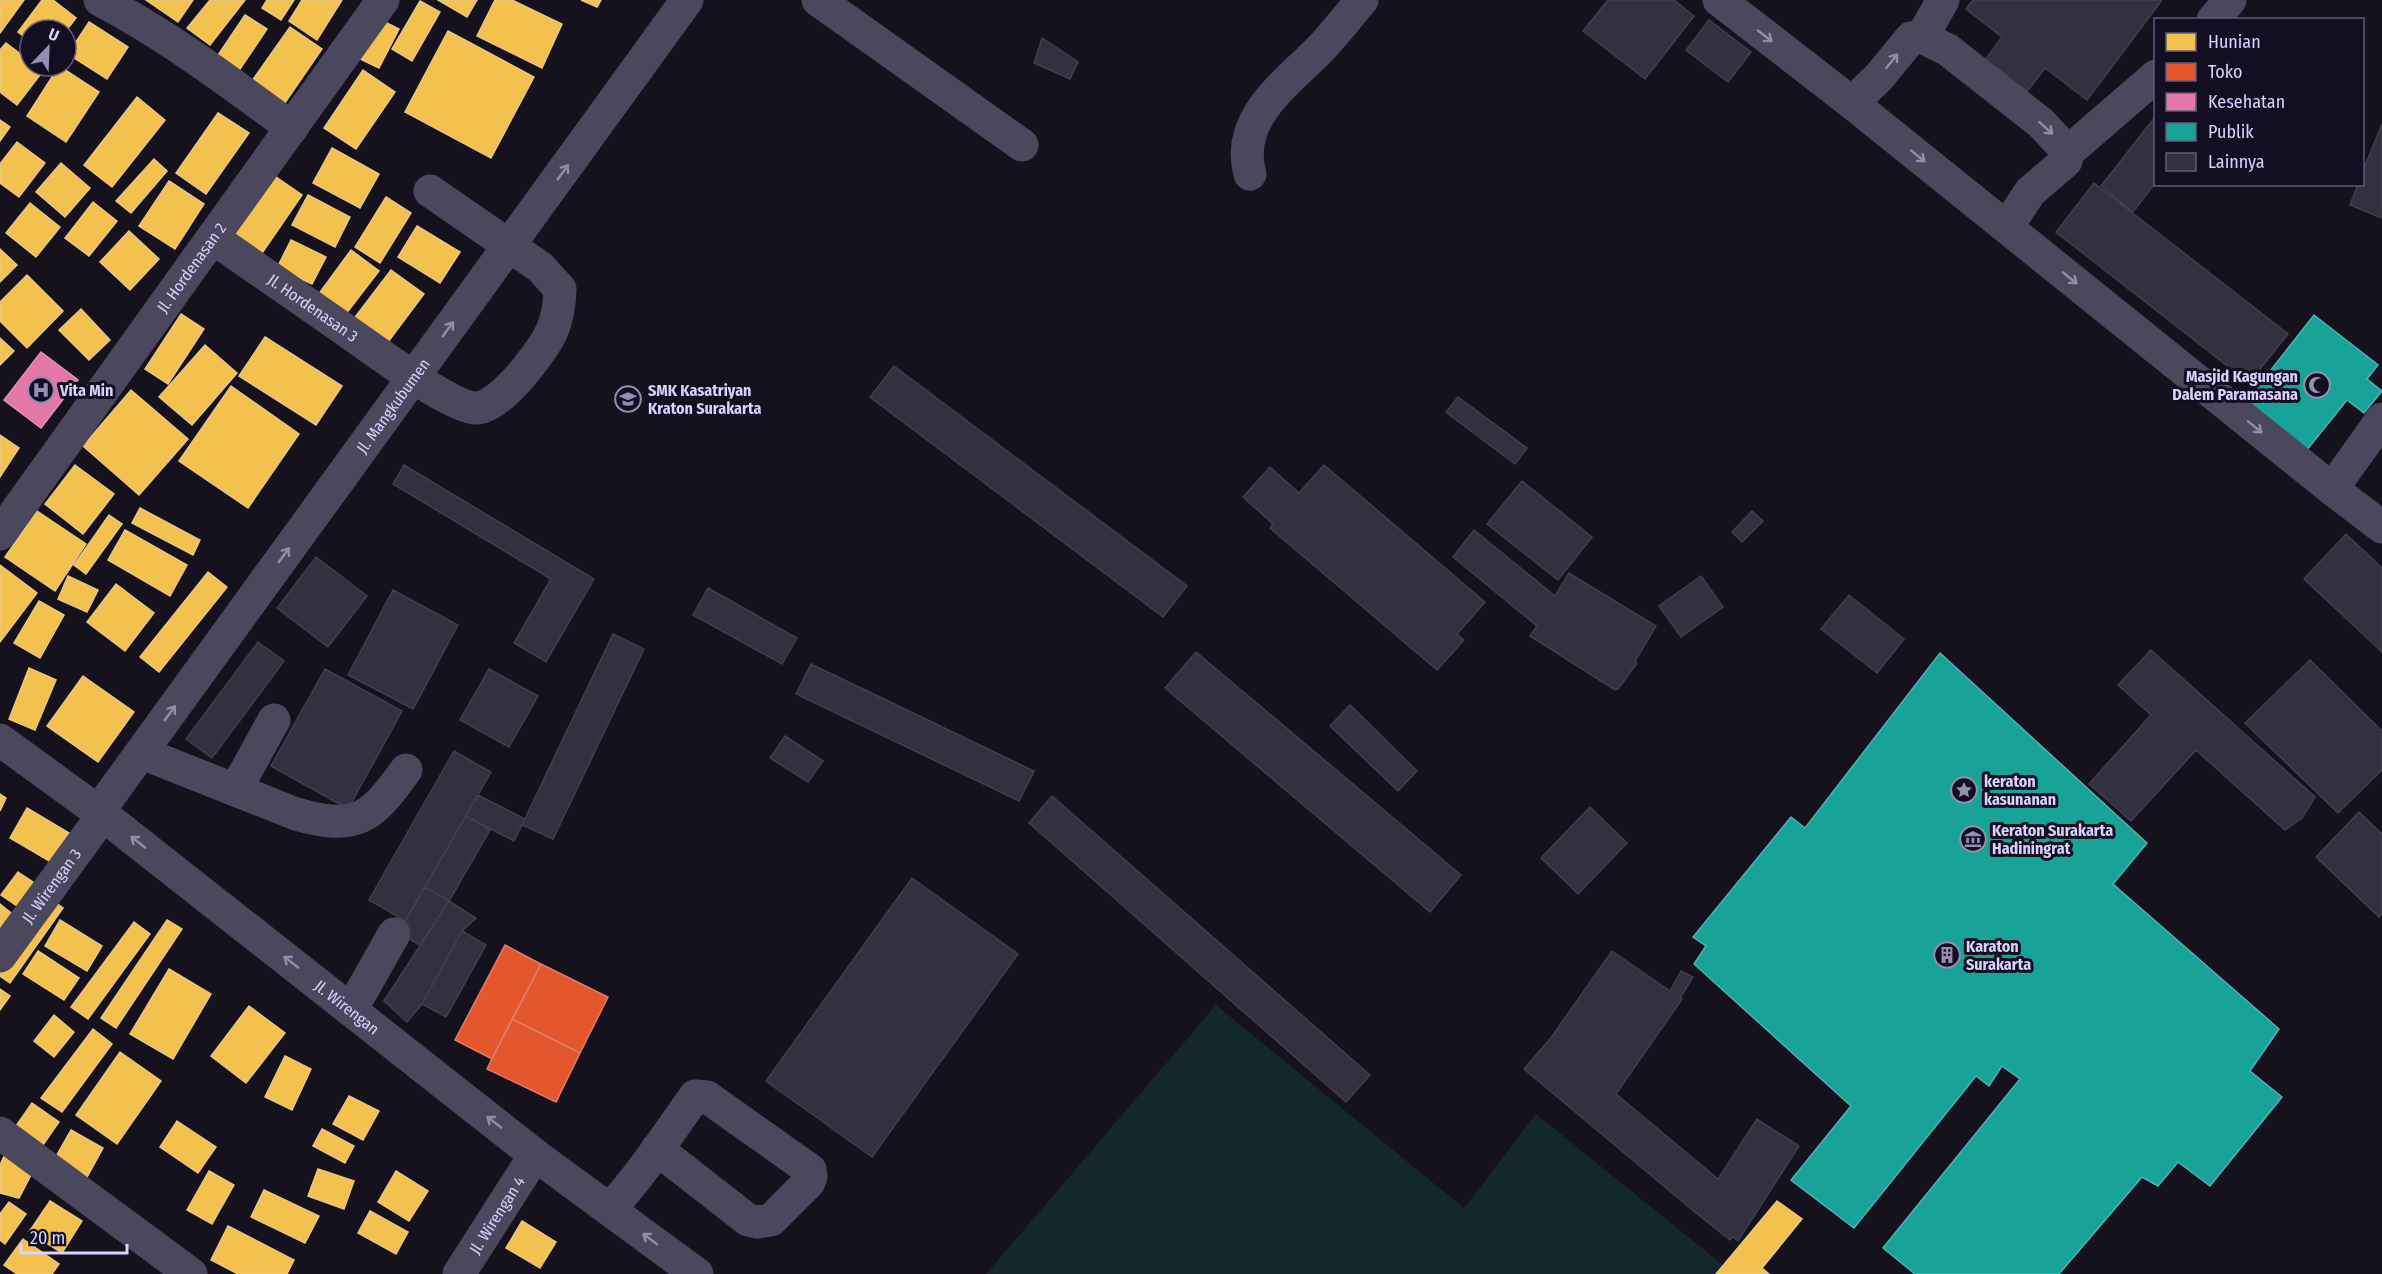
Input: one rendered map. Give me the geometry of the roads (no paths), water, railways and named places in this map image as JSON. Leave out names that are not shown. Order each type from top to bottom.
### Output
[{"type":"street","points":[[100,0],[184,49],[292,128]]},
{"type":"street","name":"Jl. Hordenasan 2","points":[[0,534],[383,0]]},
{"type":"street","name":"Jl. Mangkubumen","points":[[101,813],[141,753],[687,0]]},
{"type":"street","points":[[818,0],[1022,145]]},
{"type":"street","points":[[1250,174],[1247,162],[1248,144],[1254,122],[1262,106],[1325,44],[1362,0]]},
{"type":"street","points":[[1719,0],[2382,527]]},
{"type":"street","points":[[1922,37],[1943,0]]},
{"type":"street","points":[[2215,18],[2230,0]]},
{"type":"street","points":[[1852,104],[1879,77],[1911,38],[1922,37],[1948,50],[2024,109],[2053,134],[2068,152]]},
{"type":"street","points":[[2007,227],[2030,192],[2066,161],[2068,152],[2154,78]]},
{"type":"street","points":[[429,191],[509,245]]},
{"type":"street","name":"Jl. Hordenasan 3","points":[[213,238],[413,377],[452,400],[476,408],[489,404],[517,381],[546,344],[559,313],[560,289],[540,267],[509,245]]},
{"type":"street","points":[[2332,489],[2382,419]]},
{"type":"street","points":[[236,789],[274,720]]},
{"type":"street","name":"Jl. Wirengan","points":[[0,740],[101,813],[535,1155],[696,1274]]},
{"type":"street","points":[[141,753],[296,814],[321,821],[342,823],[360,817],[377,807],[406,770]]},
{"type":"street","name":"Jl. Wirengan 3","points":[[0,956],[101,813]]},
{"type":"street","points":[[351,1010],[394,934]]},
{"type":"street","points":[[0,1133],[191,1274]]},
{"type":"street","points":[[610,1209],[632,1184],[657,1149]]},
{"type":"street","name":"Jl. Wirengan 4","points":[[459,1274],[535,1155]]},
{"type":"place","name":"Masjid Kagungan Dalem Paramasana","points":[[2317,385]]},
{"type":"place","name":"Vita Min","points":[[41,390]]},
{"type":"place","name":"SMK Kasatriyan Kraton Surakarta","points":[[628,399]]},
{"type":"place","name":"keraton kasunanan","points":[[1964,790]]},
{"type":"place","name":"Keraton Surakarta Hadiningrat","points":[[1973,839]]},
{"type":"place","name":"Karaton Surakarta","points":[[1947,955]]}]
